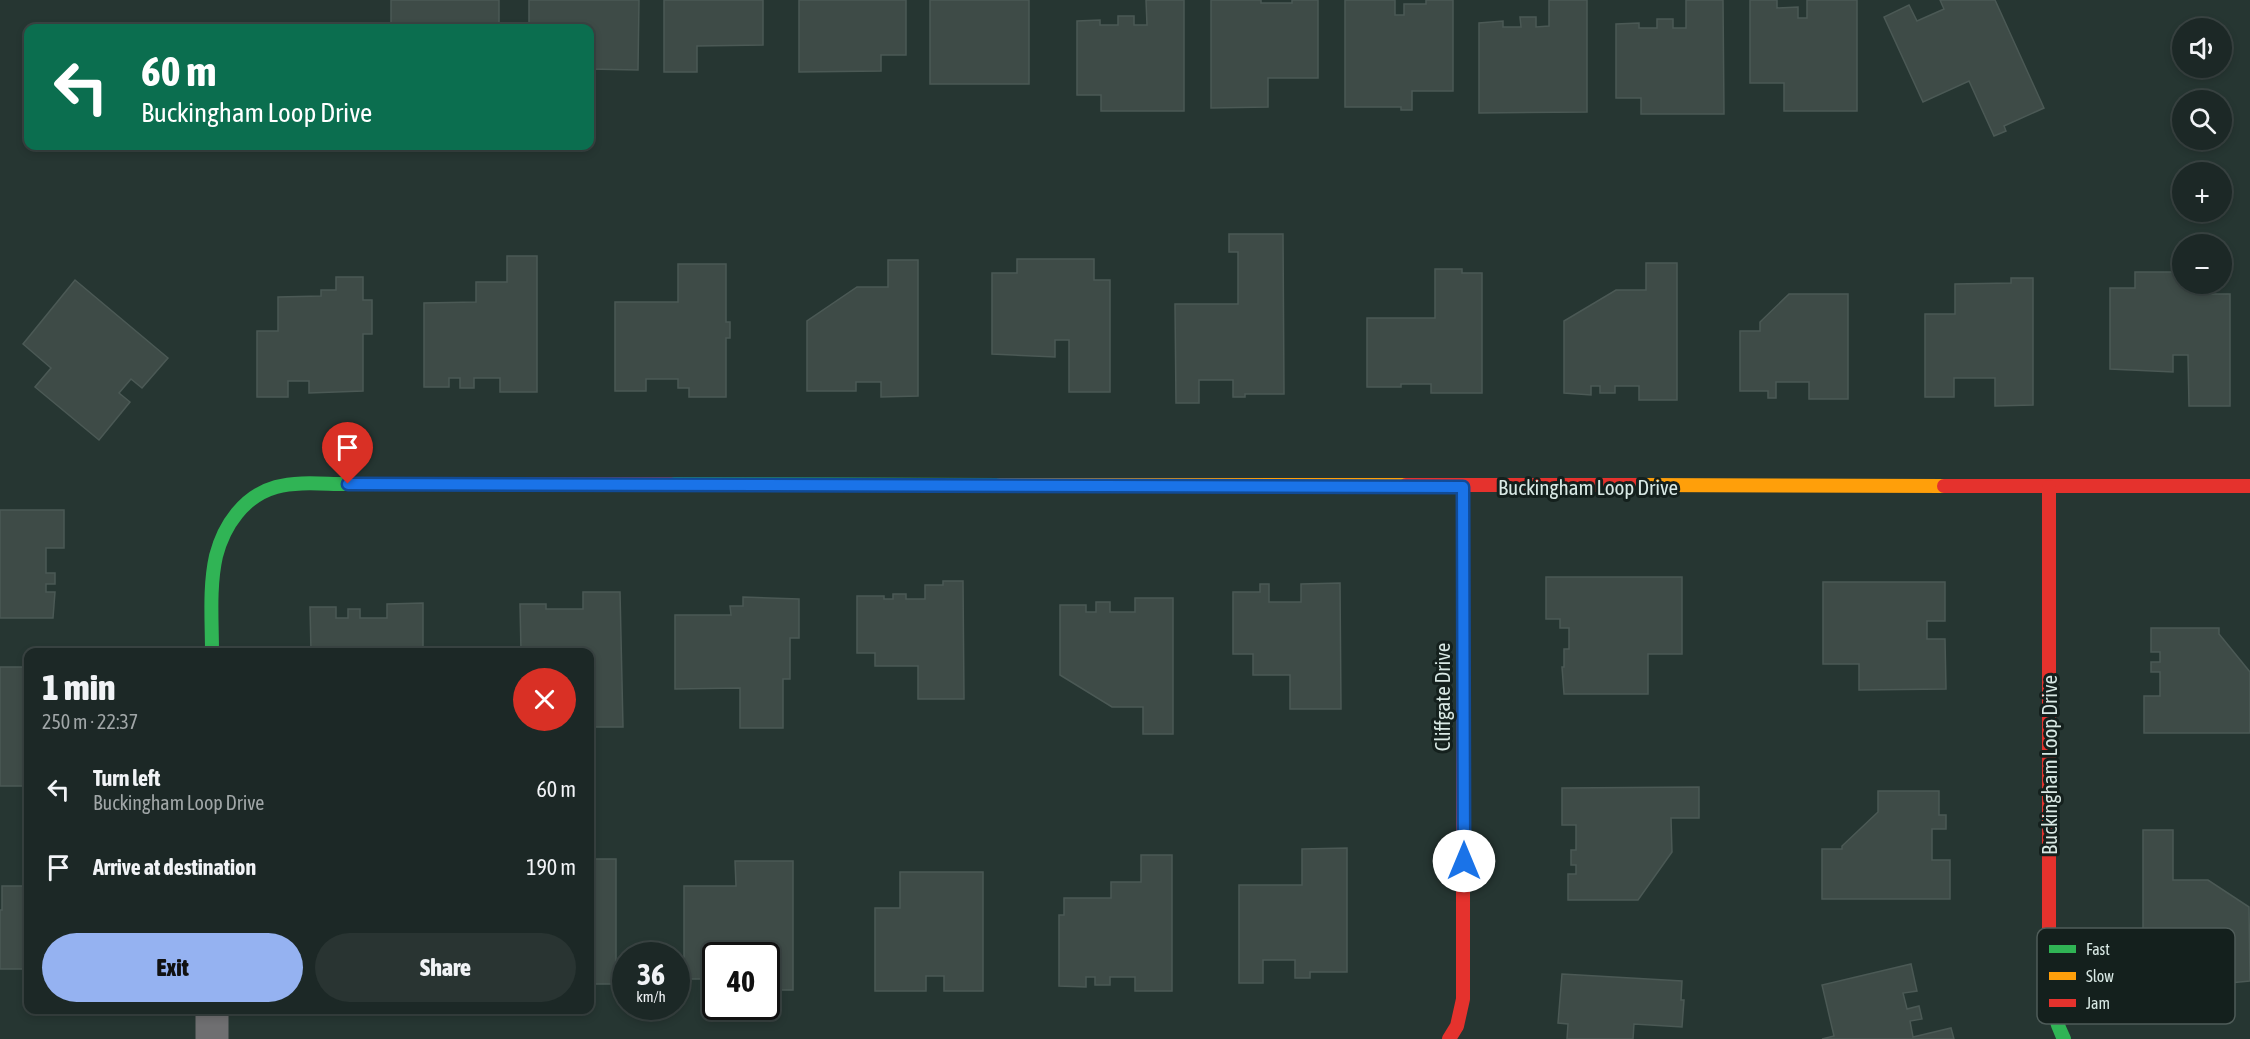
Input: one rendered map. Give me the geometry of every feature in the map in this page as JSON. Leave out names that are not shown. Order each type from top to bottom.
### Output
[{"type":"street","name":"Buckingham Loop Drive","points":[[212,648],[214,563],[225,528],[234,515],[249,502],[275,487],[292,485],[2250,486]]},
{"type":"street","name":"Cliffgate Drive","points":[[1449,1039],[1457,1026],[1463,999],[1463,487]]},
{"type":"street","name":"Buckingham Loop Drive","points":[[2049,487],[2049,928]]},
{"type":"street","points":[[212,1014],[212,1039]]},
{"type":"street","name":"Buckingham Loop Drive","points":[[2056,1024],[2064,1039]]},
{"type":"building","points":[[391,0],[499,0],[499,24],[391,24]]},
{"type":"building","points":[[529,0],[639,0],[638,70],[594,69],[594,24],[529,24]]},
{"type":"building","points":[[664,0],[763,0],[763,45],[697,46],[697,72],[664,72]]},
{"type":"building","points":[[799,0],[906,0],[906,55],[881,55],[881,71],[799,72]]},
{"type":"building","points":[[930,0],[1029,0],[1029,84],[930,84]]},
{"type":"building","points":[[1146,0],[1184,0],[1184,111],[1101,111],[1101,95],[1077,95],[1077,21],[1100,20],[1100,25],[1118,25],[1118,16],[1134,16],[1134,25],[1147,25]]},
{"type":"building","points":[[1211,0],[1261,0],[1261,3],[1292,3],[1292,0],[1318,0],[1318,78],[1268,78],[1268,107],[1211,108]]},
{"type":"building","points":[[1345,0],[1395,0],[1395,15],[1404,15],[1404,4],[1426,4],[1426,0],[1453,0],[1453,91],[1412,91],[1412,110],[1401,110],[1401,107],[1345,107]]},
{"type":"building","points":[[1549,0],[1587,0],[1587,112],[1479,113],[1479,23],[1503,21],[1503,27],[1521,27],[1520,17],[1536,17],[1536,27],[1549,26]]},
{"type":"building","points":[[1686,0],[1723,0],[1724,114],[1641,114],[1641,98],[1616,98],[1616,24],[1639,23],[1639,28],[1657,28],[1657,19],[1673,19],[1673,28],[1686,28]]},
{"type":"building","points":[[1750,0],[1777,0],[1777,8],[1798,7],[1798,18],[1807,18],[1807,0],[1857,0],[1857,111],[1784,111],[1784,83],[1750,83]]},
{"type":"building","points":[[1940,0],[1995,0],[2044,108],[2004,126],[2006,131],[1994,136],[1969,81],[1923,102],[1884,17],[1909,5],[1917,21],[1944,9]]},
{"type":"building","points":[[1229,234],[1283,234],[1284,394],[1245,394],[1245,397],[1233,397],[1233,380],[1199,380],[1199,403],[1176,403],[1175,304],[1238,304],[1238,252],[1229,252]]},
{"type":"building","points":[[507,256],[537,256],[537,392],[500,392],[500,378],[474,378],[474,388],[460,388],[460,378],[449,378],[449,387],[424,387],[424,303],[476,302],[476,282],[507,282]]},
{"type":"building","points":[[1017,259],[1094,259],[1094,280],[1110,280],[1110,392],[1069,392],[1069,340],[1055,340],[1055,357],[992,354],[992,273],[1017,273]]},
{"type":"building","points":[[888,260],[918,260],[918,396],[881,397],[881,382],[856,382],[856,391],[807,391],[807,321],[857,287],[888,287]]},
{"type":"building","points":[[1646,263],[1677,263],[1677,400],[1639,400],[1639,386],[1615,386],[1615,393],[1600,393],[1600,386],[1591,386],[1591,395],[1564,393],[1564,321],[1616,290],[1646,290]]},
{"type":"building","points":[[678,264],[726,264],[726,322],[730,322],[730,338],[726,338],[726,397],[689,397],[689,388],[678,388],[678,379],[646,379],[646,391],[615,391],[615,302],[678,302]]},
{"type":"building","points":[[1435,269],[1462,269],[1462,273],[1482,273],[1482,393],[1431,393],[1431,384],[1367,387],[1367,318],[1435,318]]},
{"type":"building","points":[[2135,272],[2172,272],[2172,294],[2230,294],[2230,406],[2189,406],[2188,355],[2173,355],[2173,372],[2110,369],[2110,288],[2135,288]]},
{"type":"building","points":[[336,277],[363,277],[363,300],[372,300],[372,334],[363,334],[363,391],[309,393],[309,381],[288,381],[288,397],[257,397],[257,331],[278,331],[278,297],[321,296],[321,290],[336,290]]},
{"type":"building","points":[[2011,278],[2033,278],[2033,405],[1995,406],[1995,378],[1954,378],[1954,397],[1925,397],[1925,314],[1955,314],[1955,284],[2011,283]]},
{"type":"building","points":[[75,280],[168,358],[142,388],[131,379],[119,393],[130,402],[99,440],[35,387],[51,368],[23,344]]},
{"type":"building","points":[[1789,294],[1848,294],[1848,399],[1809,399],[1809,382],[1776,382],[1776,398],[1768,398],[1768,391],[1740,391],[1740,331],[1760,331],[1760,322]]},
{"type":"building","points":[[0,510],[64,510],[64,548],[46,548],[46,573],[55,573],[55,584],[46,584],[46,592],[55,592],[53,618],[0,618]]},
{"type":"building","points":[[1546,577],[1682,577],[1682,654],[1648,654],[1648,694],[1564,694],[1562,667],[1564,667],[1564,649],[1569,649],[1569,628],[1560,628],[1560,619],[1546,619]]},
{"type":"building","points":[[943,581],[963,581],[964,699],[918,699],[918,666],[875,666],[875,653],[857,653],[857,596],[884,596],[884,599],[893,599],[893,594],[906,594],[906,599],[925,599],[925,585],[943,585]]},
{"type":"building","points":[[1823,582],[1945,582],[1945,621],[1927,621],[1927,639],[1945,639],[1946,689],[1859,690],[1859,664],[1823,664]]},
{"type":"building","points":[[1340,583],[1341,709],[1290,709],[1290,675],[1253,675],[1253,654],[1233,654],[1233,592],[1260,592],[1260,584],[1269,584],[1269,602],[1301,602],[1301,584]]},
{"type":"building","points":[[583,592],[620,592],[623,727],[594,727],[594,648],[521,648],[520,604],[546,604],[546,609],[583,609]]},
{"type":"building","points":[[743,597],[799,599],[799,638],[790,638],[790,679],[783,679],[783,728],[740,728],[740,688],[675,689],[675,615],[731,615],[730,606],[743,606]]},
{"type":"building","points":[[1135,598],[1173,598],[1173,734],[1143,734],[1143,707],[1112,707],[1060,675],[1060,605],[1086,605],[1086,612],[1096,612],[1096,602],[1110,602],[1110,612],[1135,612]]},
{"type":"building","points":[[423,603],[423,648],[311,648],[310,607],[336,607],[336,618],[348,618],[348,609],[360,609],[360,618],[387,618],[387,604]]},
{"type":"building","points":[[2151,628],[2219,628],[2219,634],[2250,672],[2250,733],[2144,733],[2144,696],[2160,696],[2160,672],[2151,672],[2151,662],[2160,662],[2160,652],[2151,652]]},
{"type":"building","points":[[0,667],[24,667],[24,786],[0,786]]},
{"type":"building","points":[[1699,787],[1699,818],[1671,818],[1672,852],[1638,900],[1568,900],[1568,874],[1576,874],[1576,865],[1571,865],[1571,850],[1576,850],[1576,825],[1562,825],[1562,788]]},
{"type":"building","points":[[1878,791],[1939,791],[1939,815],[1946,815],[1946,829],[1932,829],[1932,860],[1950,860],[1950,899],[1822,899],[1822,849],[1842,849],[1842,846],[1878,812]]},
{"type":"building","points":[[2143,830],[2173,830],[2173,880],[2208,880],[2249,907],[2250,981],[2235,982],[2235,928],[2143,928]]},
{"type":"building","points":[[1347,848],[1347,972],[1310,972],[1310,978],[1295,978],[1295,960],[1263,960],[1263,983],[1239,983],[1239,885],[1302,885],[1302,849]]},
{"type":"building","points":[[1141,855],[1172,855],[1172,991],[1135,991],[1135,977],[1110,977],[1110,985],[1095,985],[1095,977],[1086,977],[1086,987],[1059,986],[1059,915],[1064,915],[1064,898],[1111,898],[1111,882],[1141,882]]},
{"type":"building","points":[[594,859],[616,859],[616,942],[612,942],[612,984],[594,984]]},
{"type":"building","points":[[735,861],[793,861],[793,990],[780,990],[780,942],[702,942],[702,979],[690,979],[690,942],[684,942],[684,886],[736,886]]},
{"type":"building","points":[[900,872],[983,872],[983,991],[944,991],[944,976],[926,976],[926,991],[875,991],[875,908],[900,908]]},
{"type":"building","points":[[2,886],[24,886],[24,969],[0,969],[0,910],[2,910]]},
{"type":"building","points":[[1911,964],[1917,991],[1903,993],[1907,1009],[1919,1006],[1922,1019],[1910,1021],[1913,1037],[1951,1028],[1954,1039],[1822,1039],[1834,1036],[1822,985]]},
{"type":"building","points":[[1562,974],[1682,981],[1681,1000],[1684,1000],[1682,1027],[1634,1024],[1633,1039],[1567,1039],[1568,1024],[1558,1023]]},
{"type":"traffic: fast","points":[[212,648],[212,592],[216,556],[230,523],[254,497],[276,487],[293,484],[437,484]]},
{"type":"traffic: fast","points":[[670,484],[1000,485]]},
{"type":"traffic: fast","points":[[1463,487],[1463,624]]},
{"type":"traffic: fast","points":[[2057,1024],[2064,1039]]},
{"type":"traffic: slow","points":[[1000,485],[1406,485]]},
{"type":"traffic: slow","points":[[1639,485],[1944,486]]},
{"type":"traffic: jam","points":[[437,484],[670,484]]},
{"type":"traffic: jam","points":[[1406,485],[1639,485]]},
{"type":"traffic: jam","points":[[1944,486],[2250,486]]},
{"type":"traffic: jam","points":[[2049,487],[2049,928]]},
{"type":"traffic: jam","points":[[1449,1039],[1457,1026],[1463,999],[1463,624]]},
{"type":"route","points":[[348,484],[1463,487],[1464,861]]}]
